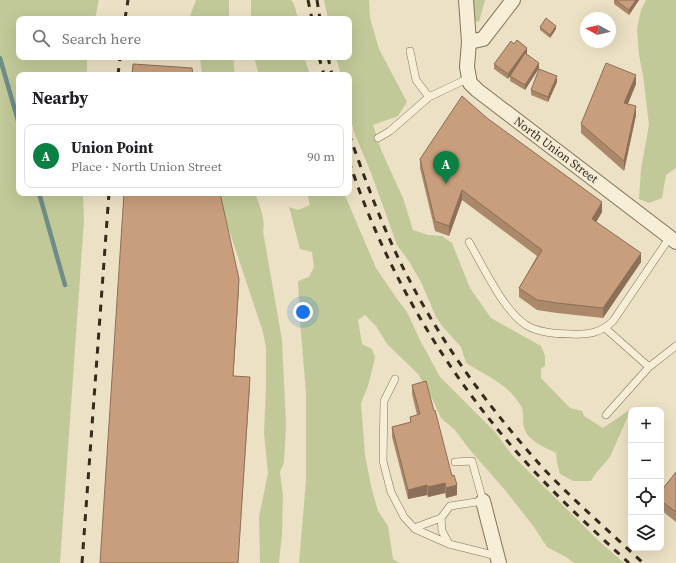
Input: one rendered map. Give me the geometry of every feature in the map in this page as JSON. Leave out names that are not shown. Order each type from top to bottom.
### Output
[{"type":"street","points":[[466,0],[469,42],[467,67],[469,78]]},
{"type":"street","points":[[469,42],[483,39],[513,0]]},
{"type":"street","name":"North Union Street","points":[[469,78],[470,83],[477,90],[673,240]]},
{"type":"street","points":[[483,501],[498,559]]},
{"type":"lane","points":[[410,51],[416,80],[429,96]]},
{"type":"lane","points":[[378,138],[390,130],[429,96],[469,78]]},
{"type":"lane","points":[[469,242],[503,301],[526,325],[555,334],[574,334],[596,332],[605,328],[613,321],[673,240]]},
{"type":"lane","points":[[605,328],[648,367]]},
{"type":"lane","points":[[606,415],[648,367],[676,346]]},
{"type":"lane","points":[[395,379],[384,401],[383,461],[391,492],[404,517],[414,528],[449,544],[498,559]]},
{"type":"lane","points":[[414,528],[441,518],[450,506],[483,501],[472,461],[455,462]]},
{"type":"lane","points":[[441,518],[442,531],[449,544]]},
{"type":"green space","points":[[0,0],[99,0],[96,16],[16,16],[16,60],[87,60],[87,72],[16,72],[16,196],[83,196],[84,220],[60,563],[0,563]]},
{"type":"green space","points":[[196,0],[229,0],[229,16],[190,16]]},
{"type":"green space","points":[[251,0],[291,0],[294,4],[297,16],[251,16]]},
{"type":"green space","points":[[324,0],[369,0],[370,18],[379,49],[407,102],[398,116],[373,125],[382,152],[403,198],[413,230],[428,235],[442,236],[452,243],[470,288],[491,318],[541,346],[545,356],[545,366],[541,369],[541,378],[570,408],[582,411],[584,416],[603,428],[628,411],[628,416],[610,457],[591,481],[573,481],[560,474],[556,453],[537,443],[526,432],[523,424],[522,409],[516,398],[496,381],[466,363],[461,347],[436,317],[421,282],[397,245],[371,173],[354,132],[352,124],[352,72],[340,72],[337,60],[352,60],[352,16],[327,16]]},
{"type":"green space","points":[[464,0],[485,0],[479,22],[463,17]]},
{"type":"green space","points":[[646,0],[676,0],[676,168],[666,175],[662,198],[649,203],[639,199],[641,169],[649,125],[639,55],[637,29],[641,10]]},
{"type":"green space","points":[[200,60],[233,60],[235,72],[202,72]]},
{"type":"green space","points":[[255,60],[305,60],[309,72],[258,72]]},
{"type":"green space","points":[[221,196],[256,196],[264,222],[263,231],[282,340],[286,424],[284,462],[280,472],[283,496],[282,533],[279,563],[260,563],[259,517],[268,473],[264,433],[266,348],[263,332],[221,206]]},
{"type":"green space","points":[[308,196],[345,196],[376,268],[407,312],[440,377],[495,432],[512,455],[599,541],[624,563],[574,563],[547,547],[534,527],[505,490],[470,450],[455,430],[441,418],[431,396],[418,374],[387,344],[376,326],[365,315],[358,320],[362,344],[372,349],[375,358],[368,386],[361,403],[365,455],[378,511],[388,526],[393,559],[399,563],[299,563],[306,481],[306,393],[298,281],[309,277],[314,267],[312,252],[300,249],[289,207],[298,210],[310,205]]},
{"type":"building","points":[[615,0],[636,0],[629,10]]},
{"type":"building","points":[[546,18],[556,26],[550,35],[540,27]]},
{"type":"building","points":[[517,40],[527,48],[508,74],[494,64],[511,41],[514,44]]},
{"type":"building","points":[[525,53],[539,63],[525,85],[510,76]]},
{"type":"building","points":[[606,63],[636,75],[624,103],[636,106],[624,161],[581,124]]},
{"type":"building","points":[[133,64],[192,68],[193,72],[132,72]]},
{"type":"building","points":[[539,69],[557,76],[548,97],[531,90]]},
{"type":"building","points":[[462,96],[487,118],[602,202],[592,219],[641,253],[603,308],[537,300],[519,288],[542,250],[462,190],[449,226],[435,221],[420,159]]},
{"type":"building","points":[[124,196],[221,196],[239,279],[233,376],[250,377],[238,563],[100,563]]},
{"type":"building","points":[[426,381],[452,476],[454,475],[457,485],[446,488],[445,483],[428,487],[427,485],[408,490],[392,427],[411,422],[410,417],[420,414],[412,385]]},
{"type":"building","points":[[676,472],[676,512],[664,503],[664,487]]},
{"type":"waterway","points":[[0,58],[16,114]]},
{"type":"waterway","points":[[40,196],[65,285]]},
{"type":"railway","points":[[125,16],[128,0]]},
{"type":"railway","points":[[308,0],[311,16]]},
{"type":"railway","points":[[317,0],[320,16]]},
{"type":"railway","points":[[118,72],[120,60]]},
{"type":"railway","points":[[320,60],[323,72]]},
{"type":"railway","points":[[329,60],[331,72]]},
{"type":"railway","points":[[352,142],[385,230],[412,285],[455,357],[488,402],[542,467],[579,504],[643,563]]},
{"type":"railway","points":[[352,169],[381,242],[400,281],[421,319],[468,392],[523,459],[548,486],[629,563]]},
{"type":"railway","points":[[82,563],[109,196]]},
{"type":"place","name":"Union Point","points":[[446,184]]}]
